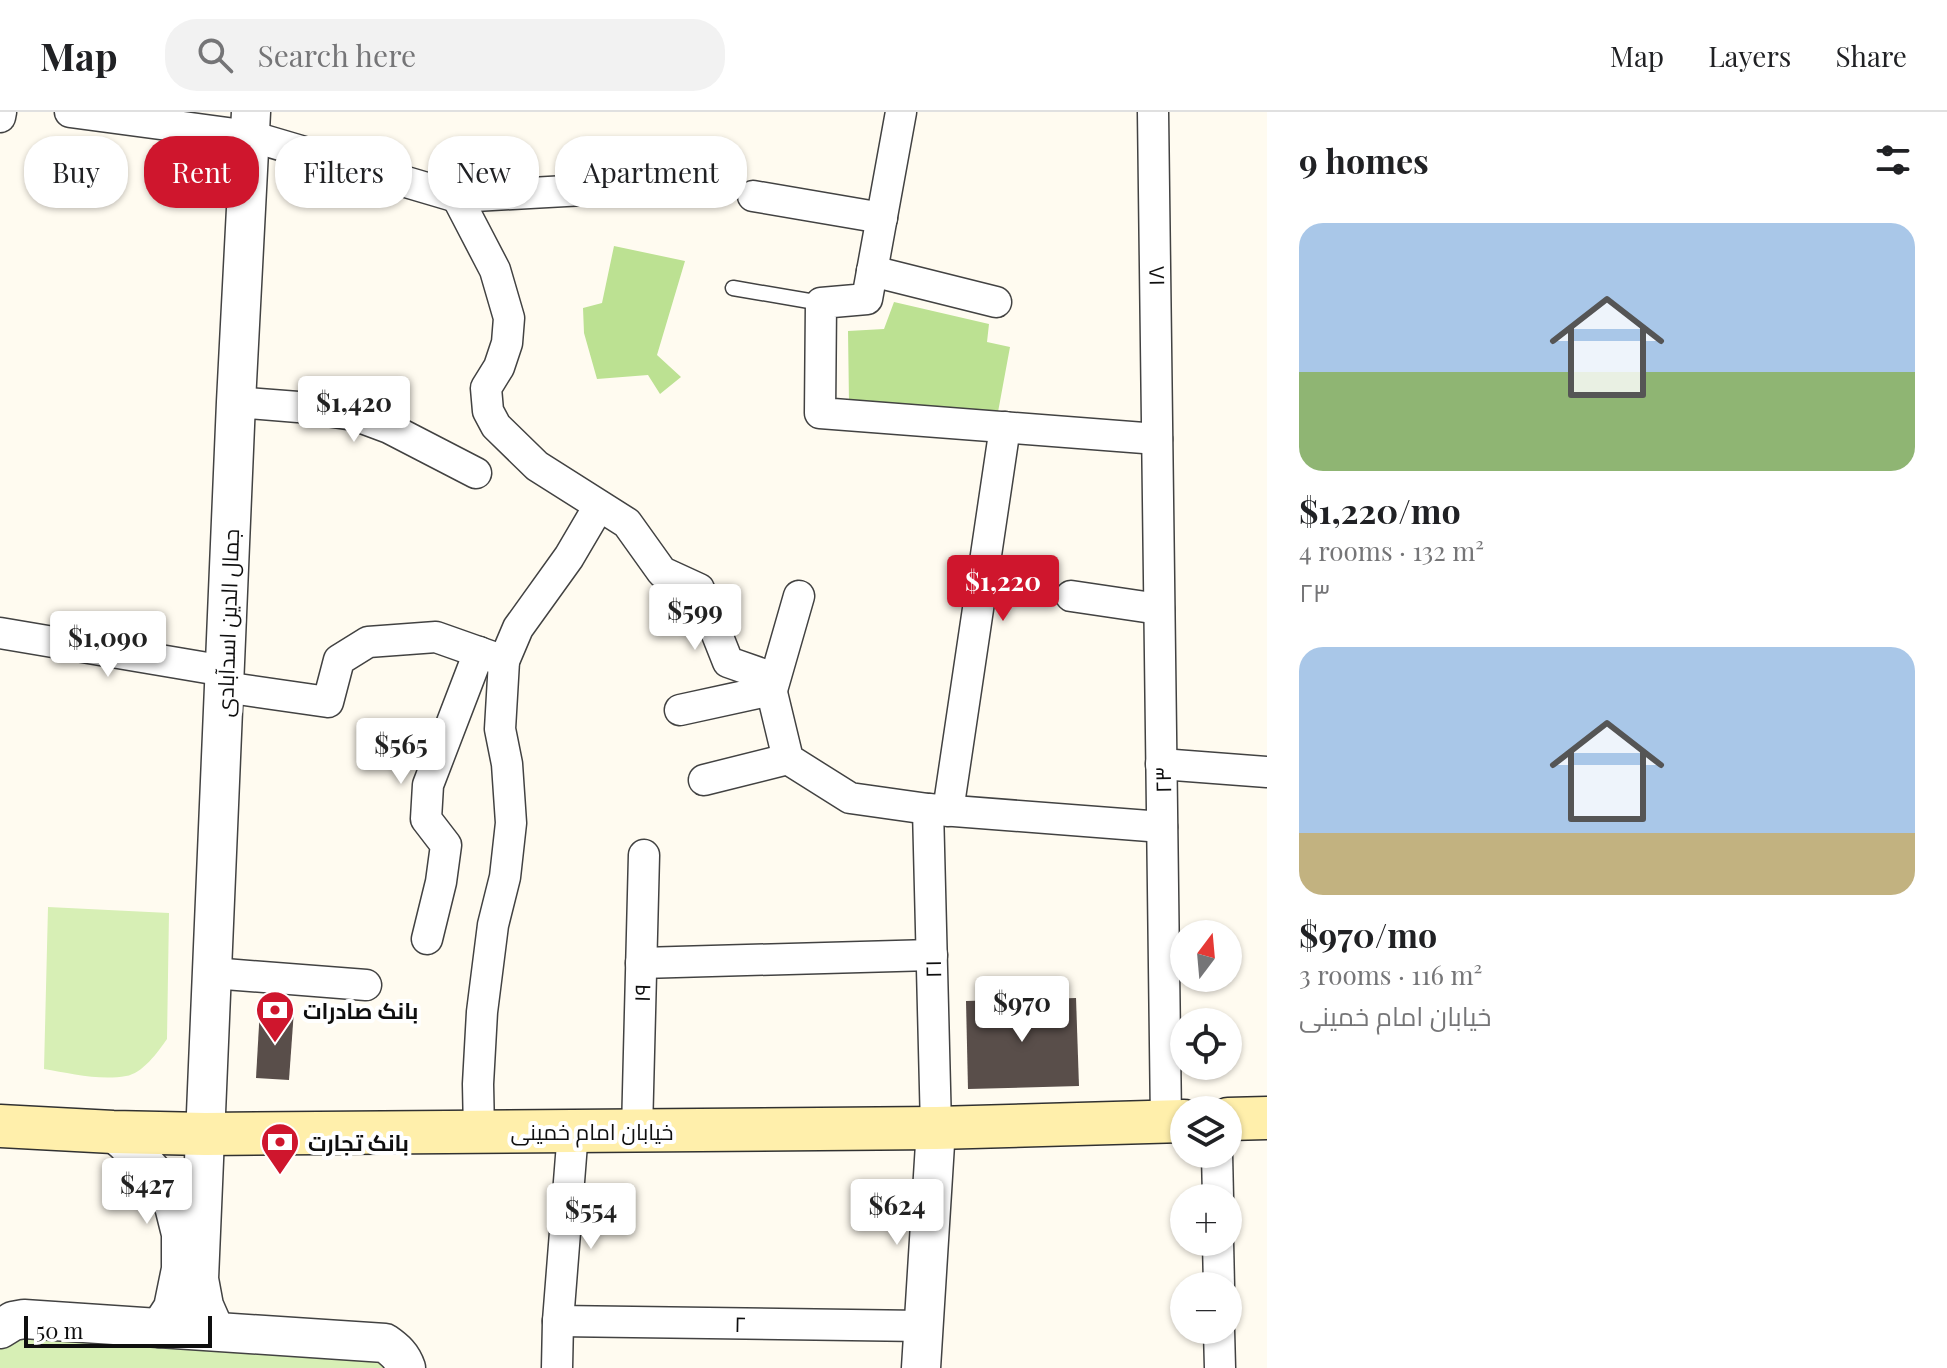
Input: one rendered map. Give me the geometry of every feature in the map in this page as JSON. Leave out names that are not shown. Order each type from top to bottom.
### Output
[{"type":"main road","points":[[1242,1119],[1267,1118]]},
{"type":"main road","name":"خیابان امام خمینی","points":[[0,1126],[205,1134],[936,1128],[1170,1121]]},
{"type":"street","points":[[70,112],[250,124],[428,187]]},
{"type":"street","points":[[901,112],[867,299],[821,303],[820,413],[1157,439]]},
{"type":"street","name":"۱۸","points":[[1153,112],[1157,439]]},
{"type":"street","name":"جمال الدین اسدآبادی","points":[[215,1331],[204,1306],[199,1279],[250,124]]},
{"type":"street","points":[[753,196],[882,218]]},
{"type":"street","points":[[463,208],[495,270],[509,318],[507,343],[499,367],[486,388],[488,411],[496,426],[537,466],[627,523],[662,572],[699,589],[728,662],[768,676],[788,759],[850,798],[938,810],[1162,827]]},
{"type":"street","points":[[872,271],[996,302]]},
{"type":"street","points":[[236,402],[354,415],[389,428],[476,473]]},
{"type":"street","name":"۲۱","points":[[936,1128],[932,955],[938,810],[1005,427]]},
{"type":"street","name":"۲۳","points":[[1157,439],[1162,827],[1174,1096]]},
{"type":"street","points":[[427,939],[441,882],[446,845],[426,819],[428,785],[491,656],[518,628],[569,557],[599,506]]},
{"type":"street","points":[[772,690],[799,596]]},
{"type":"street","points":[[1071,596],[1159,609]]},
{"type":"street","points":[[0,633],[328,702],[339,660],[368,642],[436,637],[491,656]]},
{"type":"street","points":[[479,1132],[482,1012],[511,823],[507,764],[491,656]]},
{"type":"street","points":[[680,710],[772,690]]},
{"type":"street","points":[[704,780],[788,759]]},
{"type":"street","points":[[1161,764],[1267,772]]},
{"type":"street","name":"۱۹","points":[[637,1131],[644,855]]},
{"type":"street","points":[[641,963],[932,955]]},
{"type":"street","points":[[212,973],[366,985]]},
{"type":"street","points":[[921,1368],[936,1128]]},
{"type":"street","points":[[557,1368],[573,1131]]},
{"type":"street","points":[[113,1132],[159,1179],[174,1206],[181,1234],[181,1269],[173,1308],[160,1328]]},
{"type":"street","points":[[0,1329],[24,1319],[385,1343],[396,1351],[406,1368]]},
{"type":"street","name":"۲","points":[[558,1321],[922,1326]]},
{"type":"street","points":[[1219,1344],[1220,1368]]},
{"type":"lane","points":[[733,288],[821,303]]},
{"type":"green space","points":[[614,246],[685,261],[657,355],[681,377],[660,394],[648,375],[597,379],[584,333],[583,308],[602,303]]},
{"type":"green space","points":[[894,302],[989,324],[987,342],[1010,347],[998,412],[849,403],[848,331],[884,329]]},
{"type":"green space","points":[[48,907],[169,913],[167,1039],[138,1071],[116,1077],[95,1077],[44,1069]]},
{"type":"green space","points":[[6,1335],[375,1351],[393,1368],[0,1368],[0,1349]]},
{"type":"building","points":[[1076,998],[1079,1086],[968,1089],[966,1001]]},
{"type":"building","name":"بانک صادرات","points":[[260,1008],[294,1010],[289,1080],[256,1078]]},
{"type":"place","name":"بانک صادرات","points":[[275,1044]]},
{"type":"place","name":"بانک تجارت","points":[[280,1176]]}]
